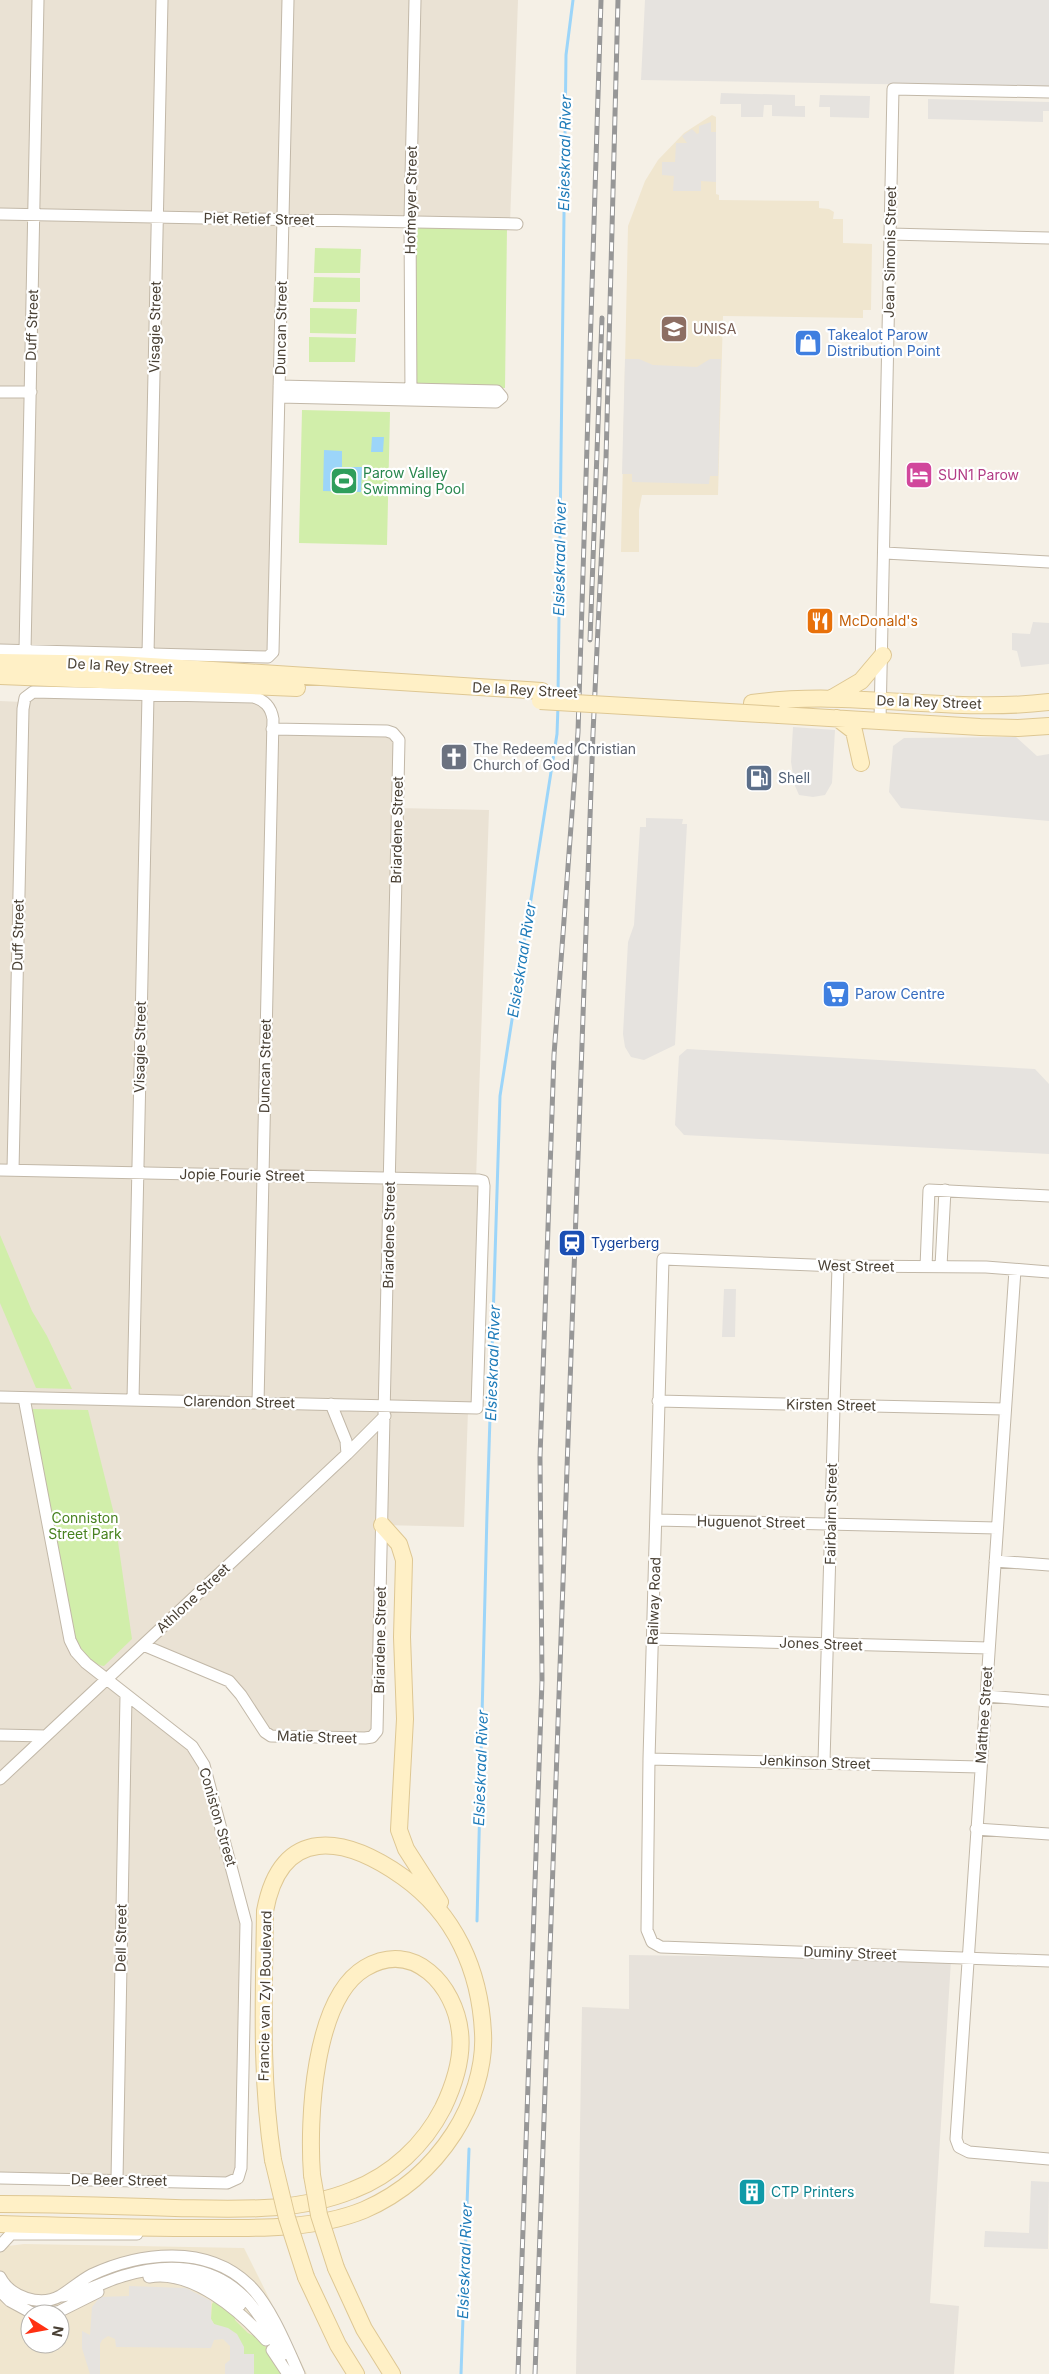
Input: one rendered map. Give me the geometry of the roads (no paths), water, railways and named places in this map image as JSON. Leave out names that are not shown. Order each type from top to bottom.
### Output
[{"type":"main road","points":[[832,698],[861,682],[883,655]]},
{"type":"main road","name":"De la Rey Street","points":[[0,662],[119,664],[779,715],[1018,728],[1049,726]]},
{"type":"main road","name":"De la Rey Street","points":[[0,676],[752,703],[802,697],[955,704],[1028,704],[1049,702]]},
{"type":"main road","points":[[955,704],[982,712],[1018,714],[1049,712]]},
{"type":"main road","points":[[837,718],[854,730],[861,763]]},
{"type":"main road","points":[[382,1526],[399,1544],[404,1560],[402,1637],[404,1728],[399,1830],[406,1849],[438,1895],[446,1919]]},
{"type":"main road","name":"Francie van Zyl Boulevard","points":[[0,2224],[168,2228],[272,2228],[342,2218],[388,2198],[433,2162],[461,2121],[472,2097],[480,2065],[484,2037],[481,2001],[471,1964],[446,1919],[434,1902],[392,1869],[364,1855],[338,1846],[312,1846],[299,1852],[286,1861],[274,1877],[265,1911],[264,2092],[273,2160],[287,2218],[306,2277],[338,2344],[356,2374]]},
{"type":"main road","points":[[4,2207],[272,2208],[334,2196],[354,2190],[382,2175],[420,2143],[435,2123],[447,2100],[458,2066],[460,2033],[456,2013],[442,1984],[423,1966],[400,1959],[380,1961],[359,1972],[338,1998],[330,2016],[319,2058],[312,2097],[310,2142],[312,2174],[319,2215],[336,2268],[364,2329],[392,2374]]},
{"type":"street","name":"Duff Street","points":[[25,651],[36,215],[38,0]]},
{"type":"street","name":"Visagie Street","points":[[148,654],[162,0]]},
{"type":"street","name":"Duncan Street","points":[[272,654],[274,648],[288,0]]},
{"type":"street","name":"Hofmeyer Street","points":[[411,394],[410,221],[415,0]]},
{"type":"street","name":"Jean Simonis Street","points":[[880,721],[883,655],[893,89],[1049,92]]},
{"type":"street","name":"Piet Retief Street","points":[[0,214],[517,224]]},
{"type":"street","points":[[890,234],[1049,238]]},
{"type":"street","points":[[279,391],[411,394],[497,391],[502,397],[496,402],[411,394]]},
{"type":"street","points":[[0,392],[31,392]]},
{"type":"street","points":[[884,553],[1049,562]]},
{"type":"street","name":"De la Rey Street","points":[[0,650],[268,657],[272,654]]},
{"type":"street","name":"De la Rey Street","points":[[24,700],[26,695],[33,692],[257,698],[270,709],[272,729]]},
{"type":"street","name":"Visagie Street","points":[[133,1400],[148,695]]},
{"type":"street","name":"Duff Street","points":[[14,1170],[24,700]]},
{"type":"street","name":"Duncan Street","points":[[258,1403],[272,729]]},
{"type":"street","name":"Briardene Street","points":[[272,729],[387,731],[396,735],[398,752],[378,1727],[375,1734]]},
{"type":"street","name":"Jopie Fourie Street","points":[[0,1170],[479,1180],[483,1182],[477,1408]]},
{"type":"street","points":[[926,1267],[929,1190],[1049,1196]]},
{"type":"street","points":[[941,1266],[945,1190]]},
{"type":"street","name":"West Street","points":[[663,1259],[838,1266],[986,1267],[1049,1272]]},
{"type":"street","name":"Railway Road","points":[[652,1942],[647,1930],[649,1759],[663,1259]]},
{"type":"street","name":"Fairbairn Street","points":[[824,1762],[838,1266]]},
{"type":"street","name":"Matthee Street","points":[[1015,1270],[1004,1409],[956,2139],[959,2147],[969,2152],[1049,2158]]},
{"type":"street","name":"Clarendon Street","points":[[0,1397],[332,1404],[385,1410],[477,1408]]},
{"type":"street","name":"Coniston Street","points":[[24,1398],[70,1640],[81,1658],[126,1696],[188,1742],[202,1760],[244,1914],[247,1934],[241,2168],[238,2178]]},
{"type":"street","name":"Kirsten Street","points":[[658,1401],[1004,1409]]},
{"type":"street","points":[[332,1404],[346,1441],[348,1454]]},
{"type":"street","name":"Athlone Street","points":[[2,1775],[348,1454],[385,1410]]},
{"type":"street","name":"Huguenot Street","points":[[656,1520],[997,1528]]},
{"type":"street","points":[[995,1561],[1049,1565]]},
{"type":"street","name":"Jones Street","points":[[652,1639],[989,1648]]},
{"type":"street","name":"Matie Street","points":[[143,1645],[229,1681],[242,1695],[265,1732],[271,1736],[365,1738],[375,1734]]},
{"type":"street","name":"Dell Street","points":[[116,2180],[126,1696]]},
{"type":"street","points":[[986,1696],[1049,1700]]},
{"type":"street","points":[[0,1736],[46,1736]]},
{"type":"street","name":"Jenkinson Street","points":[[649,1759],[980,1767]]},
{"type":"street","points":[[976,1829],[1049,1834]]},
{"type":"street","name":"Duminy Street","points":[[652,1942],[661,1947],[967,1956],[1049,1961]]},
{"type":"street","name":"De Beer Street","points":[[0,2178],[227,2183],[238,2178]]},
{"type":"street","points":[[0,2246],[11,2234],[129,2235],[168,2228]]},
{"type":"street","points":[[0,2278],[3,2284],[15,2293],[34,2301],[60,2296],[92,2275],[136,2261],[171,2256],[202,2259],[222,2266],[250,2286],[273,2320],[297,2374]]},
{"type":"street","points":[[70,2307],[109,2287],[134,2279],[160,2275],[187,2275],[225,2292],[248,2313],[288,2374]]},
{"type":"street","points":[[0,2291],[20,2306]]},
{"type":"street","points":[[0,2301],[11,2310],[20,2312]]},
{"type":"water","points":[[372,437],[384,437],[383,452],[371,452]]},
{"type":"water","points":[[324,450],[342,451],[342,467],[362,467],[361,492],[323,491]]},
{"type":"waterway","name":"Elsieskraal River","points":[[558,697],[566,55],[573,0]]},
{"type":"waterway","name":"Elsieskraal River","points":[[477,1921],[500,1096],[557,734],[558,706]]},
{"type":"waterway","name":"Elsieskraal River","points":[[461,2374],[469,2149]]},
{"type":"railway","points":[[518,2374],[542,1680],[540,1457],[554,1055],[578,732],[601,0]]},
{"type":"railway","points":[[535,2374],[593,733],[606,459],[618,0]]},
{"type":"railway","points":[[590,640],[602,318]]},
{"type":"place","name":"UNISA","points":[[674,329]]},
{"type":"place","name":"Takealot Parow Distribution Point","points":[[808,343]]},
{"type":"place","name":"SUN1 Parow","points":[[919,475]]},
{"type":"place","name":"Parow Valley Swimming Pool","points":[[344,481]]},
{"type":"place","name":"McDonald's","points":[[820,621]]},
{"type":"place","name":"The Redeemed Christian Church of God","points":[[454,757]]},
{"type":"place","name":"Shell","points":[[759,778]]},
{"type":"place","name":"Parow Centre","points":[[836,994]]},
{"type":"place","name":"Tygerberg","points":[[572,1243]]},
{"type":"place","name":"CTP Printers","points":[[752,2192]]},
{"type":"park label","name":"Conniston Street Park","points":[[85,1526]]}]
